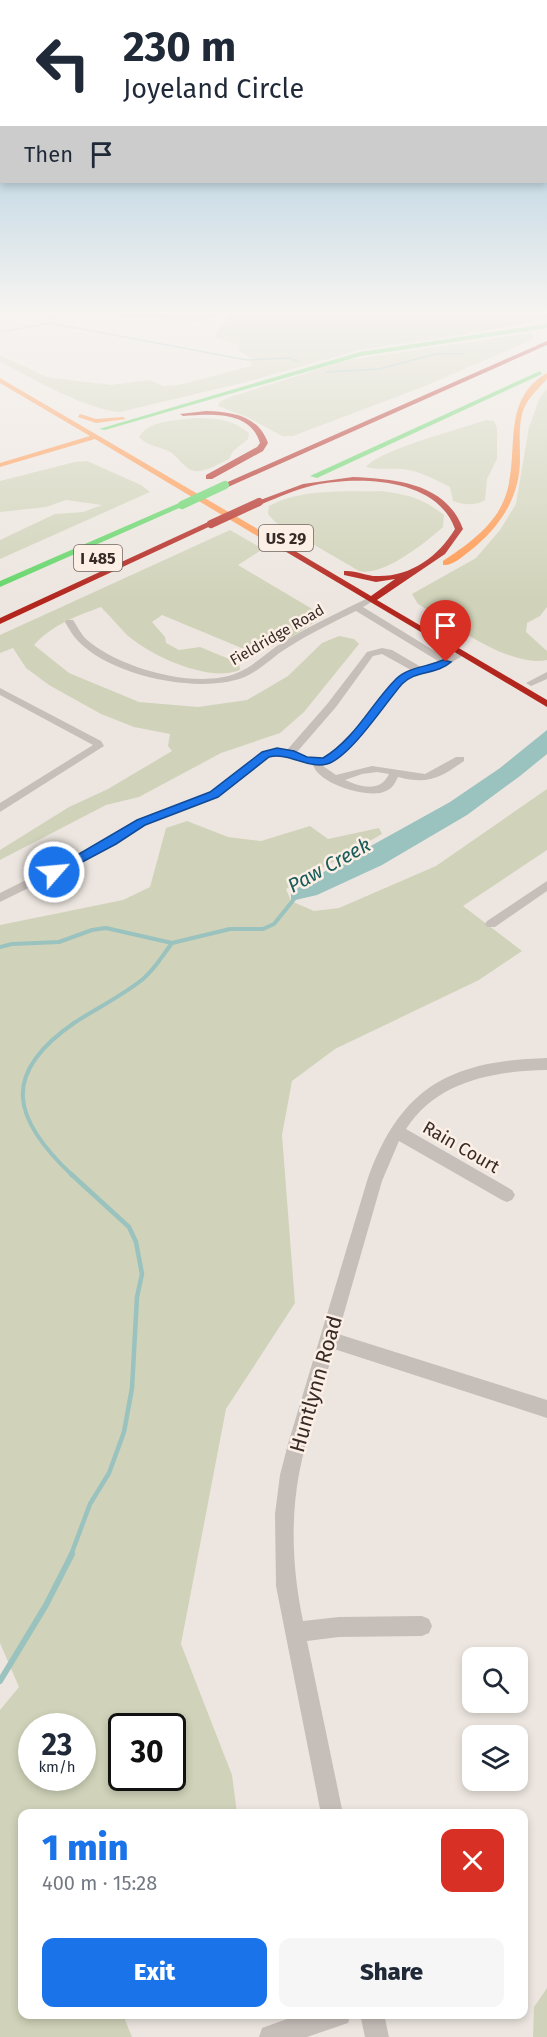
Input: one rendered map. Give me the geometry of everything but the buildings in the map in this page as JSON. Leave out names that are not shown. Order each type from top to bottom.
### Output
[{"type":"main road","name":"US 29","points":[[55,409],[347,573],[379,596],[404,620],[547,704]]},
{"type":"main road","name":"US 29","points":[[68,409],[100,433],[547,692]]},
{"type":"main road","points":[[0,463],[170,409]]},
{"type":"main road","points":[[167,495],[318,433],[384,409]]},
{"type":"main road","name":"I 485","points":[[0,584],[398,409]]},
{"type":"main road","points":[[307,465],[431,409]]},
{"type":"main road","points":[[0,621],[462,409]]},
{"type":"main road","points":[[379,596],[463,552],[495,521],[508,501],[513,484],[519,409]]},
{"type":"main road","points":[[100,433],[163,418],[200,413],[240,418],[260,429],[265,438],[260,449],[209,477]]},
{"type":"main road","points":[[80,416],[104,421],[153,414]]},
{"type":"main road","points":[[263,501],[314,484],[349,480],[399,484],[432,496],[455,515],[458,534],[442,554],[410,573],[379,596]]},
{"type":"main road","points":[[196,514],[233,498]]},
{"type":"main road","points":[[347,573],[376,579],[410,573]]},
{"type":"main road","points":[[404,620],[445,639],[521,682],[531,683]]},
{"type":"street","name":"Fieldridge Road","points":[[70,622],[81,639],[88,645],[125,664],[166,679],[223,680],[243,675],[303,635],[379,596]]},
{"type":"street","points":[[356,607],[446,662]]},
{"type":"street","points":[[290,753],[332,705],[370,654],[389,652],[420,671]]},
{"type":"street","points":[[0,898],[112,842],[141,823],[214,795],[266,755],[277,752],[290,753],[305,760],[325,761],[341,749],[381,706],[400,680],[420,671],[435,668],[462,653]]},
{"type":"street","points":[[531,683],[547,675]]},
{"type":"street","points":[[0,691],[97,742],[99,746],[0,808]]},
{"type":"street","points":[[336,779],[377,769],[424,778],[433,776],[460,759]]},
{"type":"street","points":[[318,762],[318,767],[324,773],[351,787],[365,790],[378,790],[393,782],[394,774]]},
{"type":"street","points":[[491,924],[547,885]]},
{"type":"street","name":"Huntlynn Road","points":[[331,1809],[286,1586],[284,1552],[287,1489],[328,1339],[376,1177],[388,1147],[397,1132],[422,1101],[452,1081],[487,1069],[547,1064]]},
{"type":"street","name":"Rain Court","points":[[397,1132],[507,1195]]},
{"type":"street","points":[[328,1339],[547,1409]]},
{"type":"street","points":[[296,1632],[339,1628],[422,1626]]},
{"type":"street","points":[[271,2037],[324,2019]]},
{"type":"street","points":[[373,2019],[377,2037]]},
{"type":"green space","points":[[104,409],[132,409],[120,412]]},
{"type":"green space","points":[[226,409],[364,409],[293,436],[282,436],[247,417]]},
{"type":"green space","points":[[536,409],[547,409],[547,607],[540,616],[527,623],[526,632],[547,651],[547,660],[532,661],[498,651],[480,642],[418,604],[412,594],[476,558],[500,530],[516,504],[529,427]]},
{"type":"green space","points":[[193,418],[230,422],[249,433],[248,439],[233,451],[229,459],[209,468],[194,471],[172,453],[146,443],[139,437],[143,431],[156,424]]},
{"type":"green space","points":[[487,420],[494,421],[497,428],[497,459],[487,479],[485,500],[481,502],[469,504],[453,501],[450,487],[420,473],[366,467],[374,460],[404,447]]},
{"type":"green space","points":[[87,461],[141,485],[150,492],[0,559],[0,540],[55,514],[83,512],[102,505],[66,500],[46,507],[0,512],[0,481]]},
{"type":"green space","points":[[382,491],[422,501],[444,515],[443,527],[403,557],[380,569],[359,571],[275,522],[268,514],[269,506],[295,496],[324,492]]},
{"type":"green space","points":[[230,530],[263,549],[238,565],[324,616],[293,636],[256,654],[162,615],[152,622],[165,637],[166,643],[179,650],[200,647],[239,663],[240,670],[227,673],[197,670],[165,659],[127,635],[101,607],[57,627],[34,645],[69,673],[139,702],[198,707],[247,700],[288,676],[322,643],[339,636],[354,639],[359,644],[304,712],[280,733],[221,753],[139,797],[106,805],[0,860],[0,850],[69,807],[108,789],[172,751],[168,746],[170,734],[134,727],[101,714],[49,685],[26,668],[13,648],[0,653],[0,635]]},
{"type":"green space","points":[[547,789],[547,850],[463,906],[522,951],[479,980],[335,1049],[292,1081],[282,1135],[295,1303],[226,1409],[181,1644],[232,1775],[236,1809],[18,1809],[18,2019],[125,2019],[132,2037],[0,2037],[0,1710],[19,1687],[0,1643],[0,925],[123,900],[150,887],[166,828],[187,821],[228,837],[261,841],[310,826],[328,839],[379,828],[382,834],[286,889],[291,901],[314,911],[339,908],[436,866]]},
{"type":"green space","points":[[547,1988],[547,2037],[533,2037],[534,2007]]},
{"type":"water","points":[[547,730],[547,754],[467,815],[382,865],[317,895],[291,901],[291,894],[304,883],[450,802],[500,768]]},
{"type":"waterway","name":"Paw Creek","points":[[172,943],[230,929],[263,929],[274,924],[295,898]]},
{"type":"waterway","name":"Paw Creek","points":[[0,947],[12,944],[59,942],[92,930],[106,928],[172,943]]},
{"type":"waterway","points":[[71,1174],[52,1155],[37,1135],[27,1116],[23,1097],[25,1079],[34,1060],[50,1042],[74,1023],[143,979],[172,943]]},
{"type":"waterway","points":[[71,1174],[129,1227],[136,1242],[142,1274],[137,1297],[132,1388],[124,1432],[109,1473],[90,1504],[71,1555]]},
{"type":"waterway","points":[[0,1681],[46,1605],[72,1554]]},
{"type":"traffic: fast","points":[[103,429],[171,409]]},
{"type":"traffic: fast","points":[[314,476],[461,409]]},
{"type":"traffic: fast","points":[[182,505],[225,485]]},
{"type":"traffic: fast","points":[[0,584],[182,505]]},
{"type":"traffic: slow","points":[[49,409],[287,550]]},
{"type":"traffic: slow","points":[[446,563],[491,527],[509,498],[516,463],[517,421],[521,409]]},
{"type":"traffic: slow","points":[[80,416],[96,421],[123,419]]},
{"type":"traffic: slow","points":[[0,465],[96,437]]},
{"type":"traffic: jam","points":[[225,485],[397,409]]},
{"type":"traffic: jam","points":[[183,414],[231,415],[243,418],[260,432],[264,443],[260,449],[209,477]]},
{"type":"traffic: jam","points":[[259,502],[305,485],[336,480],[391,482],[409,486],[441,501],[453,514],[459,529],[452,542],[432,561],[394,583],[371,600]]},
{"type":"traffic: jam","points":[[211,524],[259,502]]},
{"type":"traffic: jam","points":[[0,621],[211,524]]},
{"type":"traffic: jam","points":[[287,550],[547,704]]},
{"type":"traffic: jam","points":[[347,573],[376,579],[401,576]]},
{"type":"route","points":[[54,872],[112,842],[141,823],[214,795],[256,760],[266,755],[277,752],[290,753],[305,760],[325,761],[334,756],[364,726],[400,680],[410,673],[435,668],[446,662]]}]
